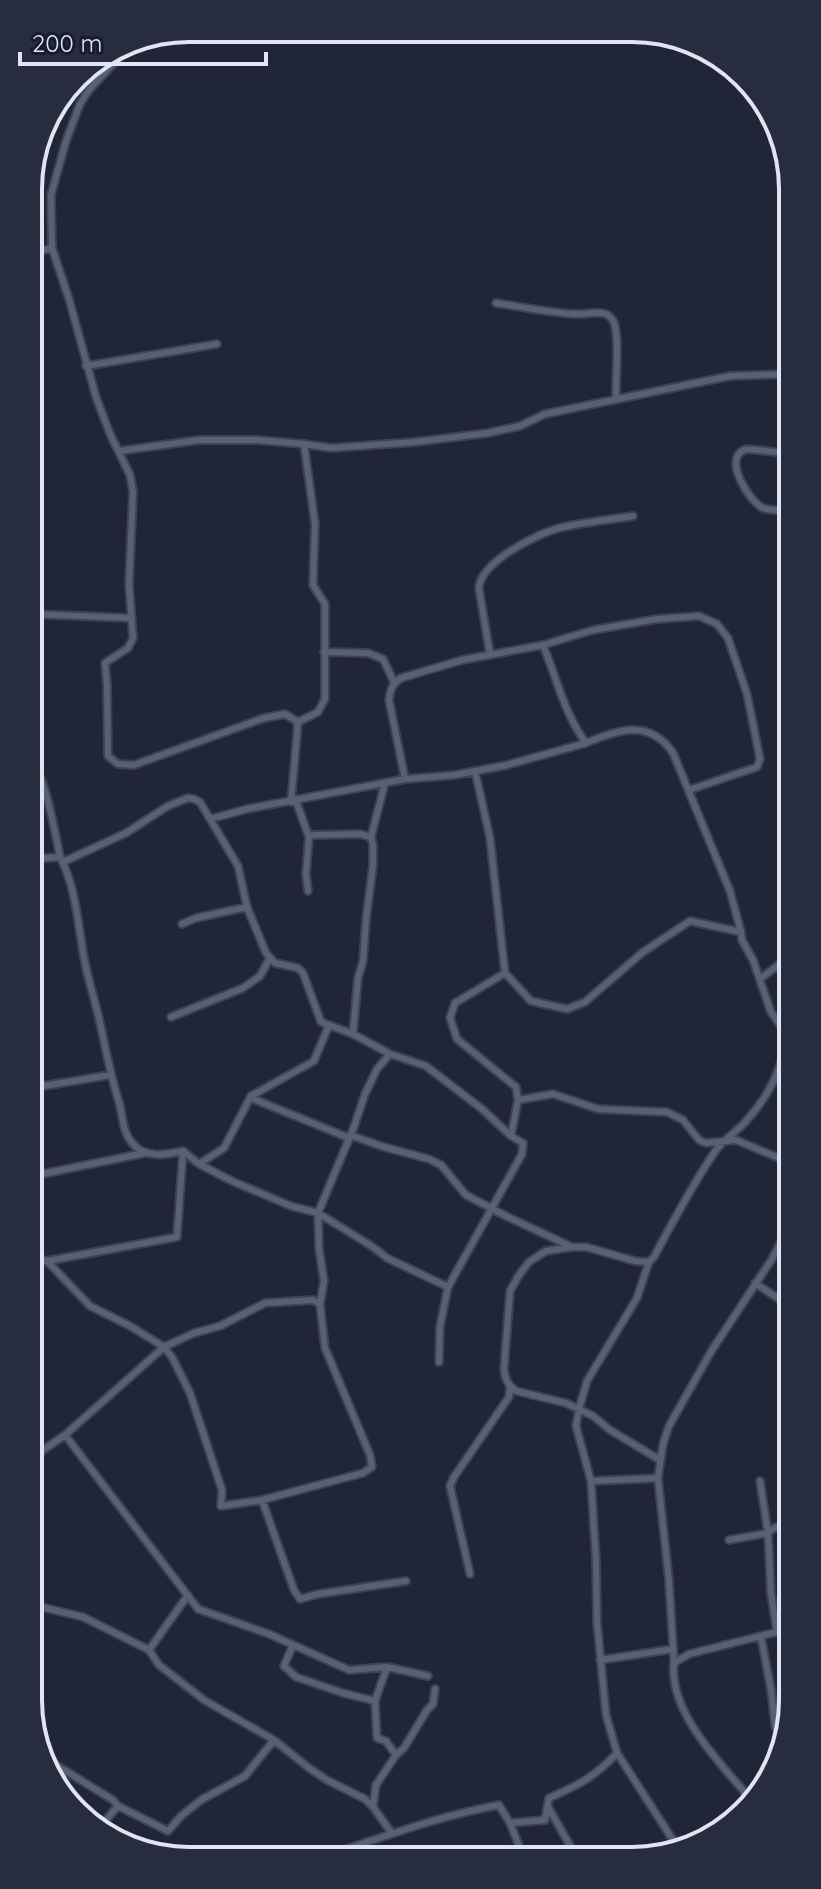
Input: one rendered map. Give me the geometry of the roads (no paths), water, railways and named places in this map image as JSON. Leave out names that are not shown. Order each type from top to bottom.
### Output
[{"type":"street","points":[[113,64],[89,90],[74,116],[51,195],[52,248],[86,366],[110,434],[130,475],[133,492],[129,584],[131,644],[107,660],[104,669],[108,756],[118,764],[134,765],[264,718],[285,714],[298,722]]},
{"type":"street","points":[[42,251],[52,248]]},
{"type":"street","points":[[496,303],[580,315],[607,314],[617,330],[616,399]]},
{"type":"street","points":[[86,366],[217,344]]},
{"type":"street","points":[[119,451],[199,440],[233,439],[331,448],[452,438],[520,426],[545,414],[730,376],[779,374]]},
{"type":"street","points":[[298,722],[318,712],[324,703],[325,604],[313,585],[315,524],[304,444]]},
{"type":"street","points":[[779,454],[749,448],[742,451],[737,456],[737,473],[751,499],[762,507],[779,511]]},
{"type":"street","points":[[490,654],[479,589],[485,572],[504,556],[542,534],[633,516]]},
{"type":"street","points":[[42,614],[131,618]]},
{"type":"street","points":[[405,779],[389,700],[394,682],[401,678],[490,654],[543,645],[593,630],[657,619],[699,616],[717,624],[728,638],[747,694],[760,763],[757,767],[689,790]]},
{"type":"street","points":[[543,645],[563,702],[586,743]]},
{"type":"street","points":[[324,652],[368,653],[383,659],[394,682]]},
{"type":"street","points":[[298,722],[293,801],[309,837],[308,891]]},
{"type":"street","points":[[210,819],[405,779],[507,765],[586,743],[613,732],[639,730],[656,736],[664,740],[673,753],[689,790],[730,891],[742,940],[753,960],[771,1012],[779,1024]]},
{"type":"street","points":[[475,771],[490,838],[505,973],[531,1001],[567,1009],[585,1002],[643,952],[690,921],[741,932]]},
{"type":"street","points":[[353,1034],[373,865],[371,837],[385,783]]},
{"type":"street","points":[[42,792],[70,883],[90,990],[124,1129],[132,1143],[145,1153]]},
{"type":"street","points":[[42,859],[61,859],[126,833],[168,806],[188,798],[200,802],[238,866],[258,938],[275,963],[298,968],[303,973],[321,1022],[353,1034],[390,1054],[426,1066],[523,1143],[522,1154],[448,1287],[440,1326],[439,1362]]},
{"type":"street","points":[[309,837],[360,834],[371,837]]},
{"type":"street","points":[[182,924],[247,907]]},
{"type":"street","points":[[171,1017],[243,988],[260,976],[270,958]]},
{"type":"street","points":[[760,979],[779,964]]},
{"type":"street","points":[[505,973],[455,1003],[450,1018],[457,1039],[516,1087],[518,1100],[511,1136]]},
{"type":"street","points":[[199,1164],[224,1148],[251,1096],[314,1061],[329,1025]]},
{"type":"street","points":[[47,1261],[90,1306],[164,1347],[172,1357],[190,1393],[222,1490],[221,1506],[262,1500],[363,1473],[372,1467],[370,1455],[325,1348],[320,1304],[324,1281],[318,1213],[365,1094],[377,1069],[390,1054]]},
{"type":"street","points":[[673,1841],[617,1753],[606,1715],[600,1660],[591,1481],[576,1426],[587,1381],[637,1298],[649,1262],[723,1141],[745,1124],[767,1096],[779,1069]]},
{"type":"street","points":[[42,1086],[110,1075]]},
{"type":"street","points":[[518,1100],[553,1094],[598,1109],[667,1112],[683,1120],[699,1140],[706,1143],[736,1140],[779,1158]]},
{"type":"street","points":[[251,1096],[349,1138],[350,1135],[429,1159],[441,1165],[466,1195],[572,1247]]},
{"type":"street","points":[[42,1174],[145,1153],[162,1156],[183,1151]]},
{"type":"street","points":[[183,1151],[199,1164],[291,1206],[318,1213],[387,1258],[448,1287]]},
{"type":"street","points":[[42,1260],[177,1237],[183,1151]]},
{"type":"street","points":[[746,1793],[682,1709],[673,1673],[669,1581],[658,1478],[669,1426],[712,1350],[779,1245]]},
{"type":"street","points":[[649,1262],[586,1247],[546,1251],[529,1262],[510,1291],[504,1369],[505,1378],[516,1391],[579,1409],[660,1460]]},
{"type":"street","points":[[755,1283],[779,1299]]},
{"type":"street","points":[[42,1451],[65,1435],[164,1347],[194,1333],[220,1326],[265,1303],[313,1300],[320,1304]]},
{"type":"street","points":[[470,1574],[450,1486],[509,1397],[510,1386]]},
{"type":"street","points":[[65,1435],[198,1609],[269,1634],[349,1670],[387,1667],[428,1676]]},
{"type":"street","points":[[591,1481],[658,1478]]},
{"type":"street","points":[[674,1663],[689,1654],[777,1632],[760,1481]]},
{"type":"street","points":[[262,1500],[300,1599],[406,1581]]},
{"type":"street","points":[[729,1540],[768,1533],[779,1526]]},
{"type":"street","points":[[149,1650],[188,1595]]},
{"type":"street","points":[[42,1607],[83,1617],[149,1650],[159,1665],[204,1700],[274,1740],[327,1780],[365,1799],[391,1832]]},
{"type":"street","points":[[761,1637],[776,1728]]},
{"type":"street","points":[[293,1645],[284,1666],[296,1677],[375,1701]]},
{"type":"street","points":[[600,1660],[673,1649]]},
{"type":"street","points":[[387,1667],[375,1701],[377,1738],[386,1741],[396,1755]]},
{"type":"street","points":[[373,1807],[376,1785],[433,1704],[435,1689]]},
{"type":"street","points":[[59,1767],[118,1806],[168,1831],[201,1800],[245,1776],[274,1740]]},
{"type":"street","points":[[510,1823],[545,1820],[549,1798],[578,1785],[617,1753]]},
{"type":"street","points":[[350,1847],[391,1832],[499,1805],[519,1847]]},
{"type":"street","points":[[106,1820],[118,1806]]},
{"type":"street","points":[[547,1806],[571,1847]]}]
